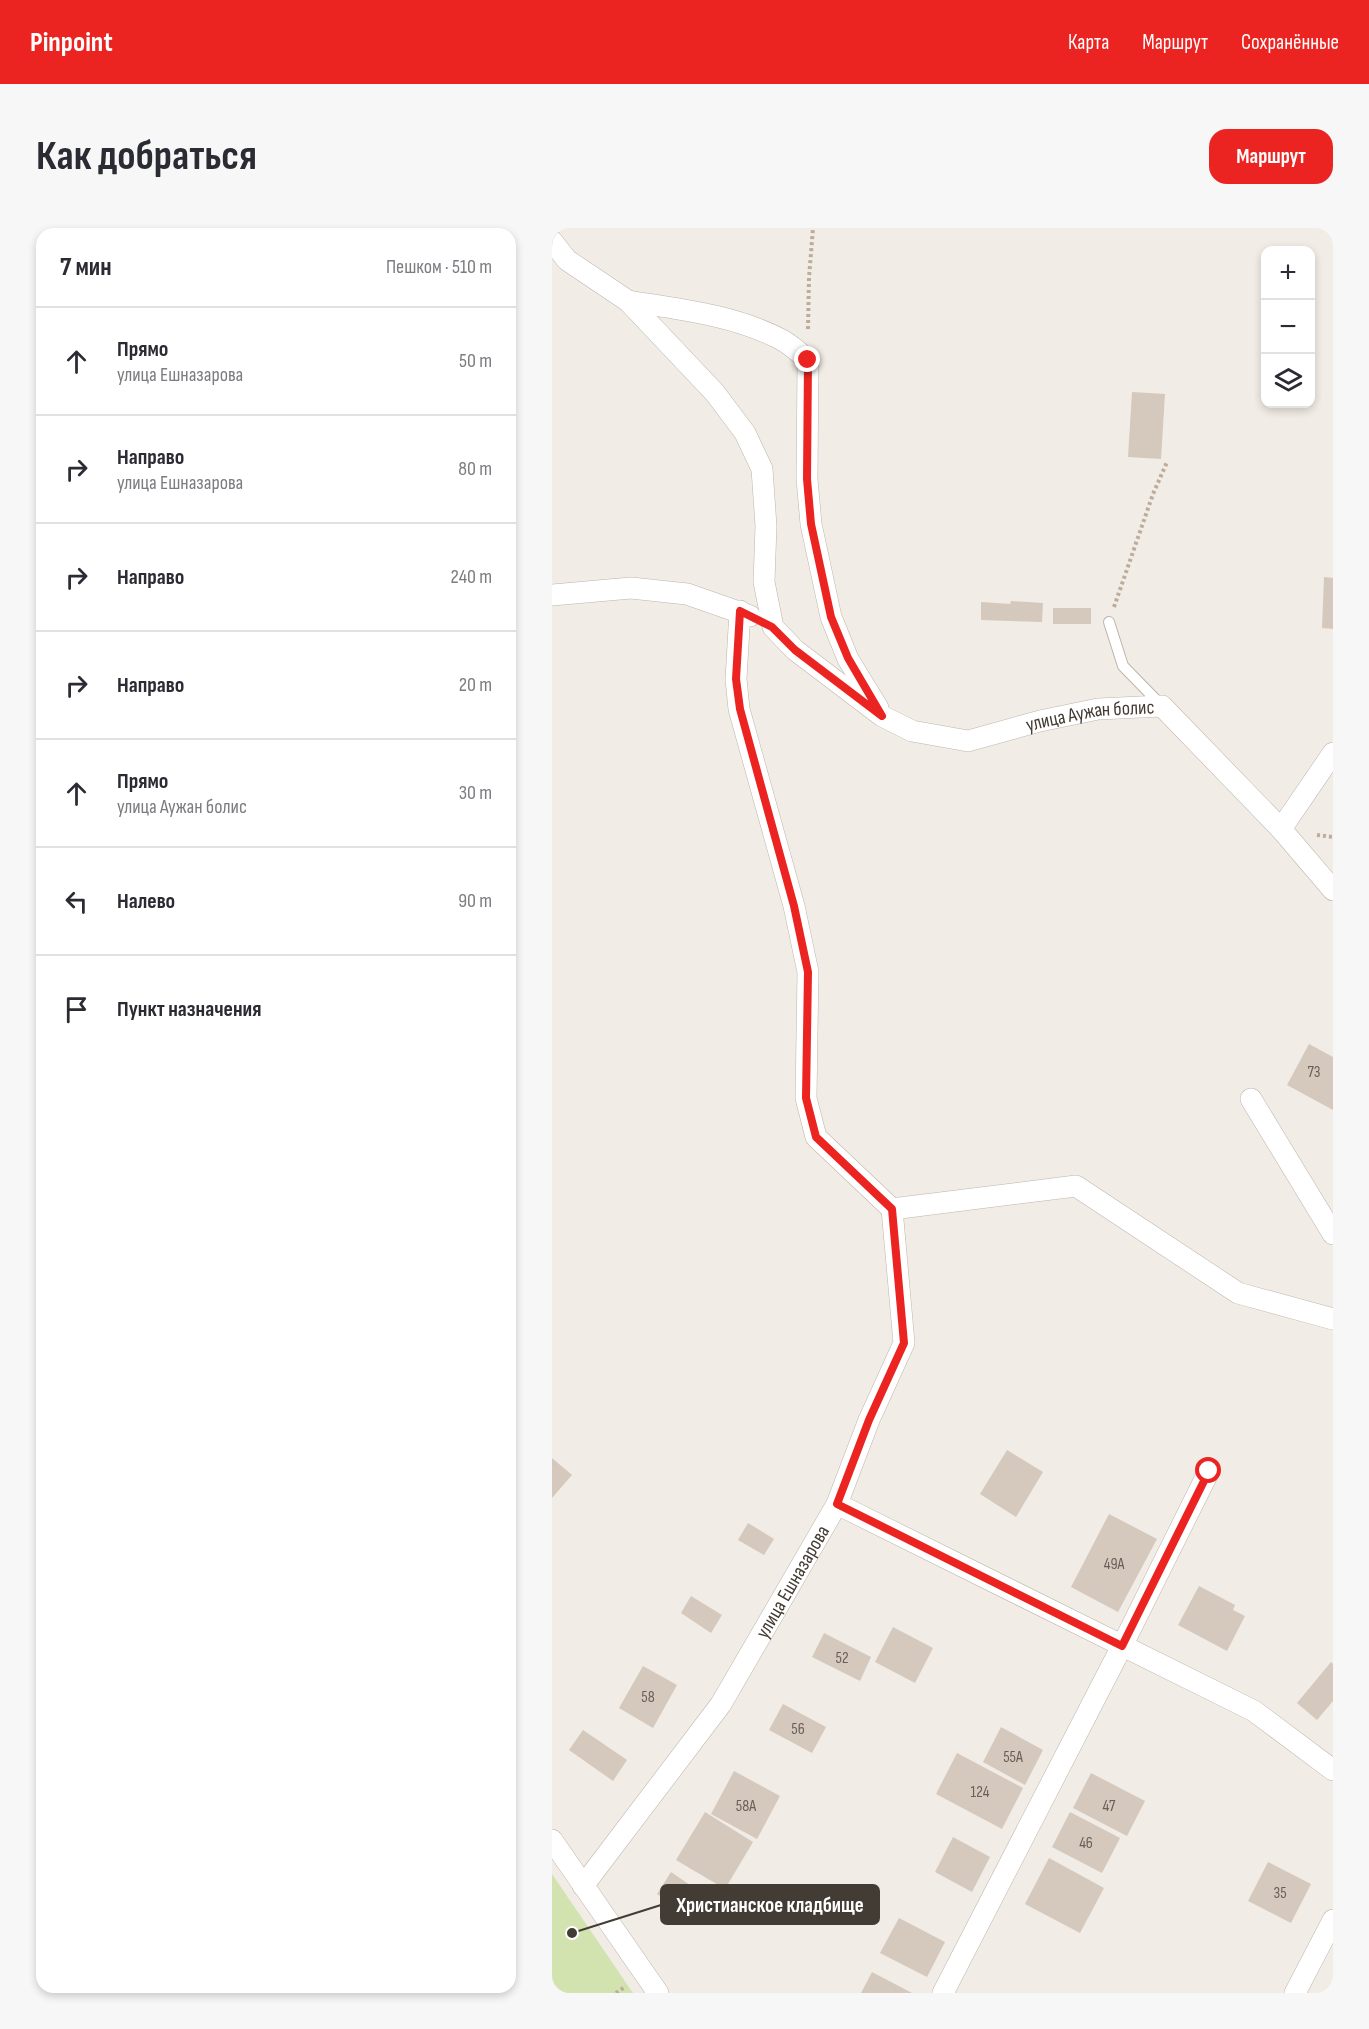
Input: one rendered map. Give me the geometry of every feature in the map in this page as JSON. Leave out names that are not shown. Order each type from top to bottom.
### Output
[{"type":"street","points":[[552,241],[567,260],[628,301],[715,393],[745,432],[762,469],[766,526],[764,582],[772,627]]},
{"type":"street","points":[[628,301],[689,311],[743,324],[783,340],[808,360],[807,479],[811,524],[831,617],[848,658],[882,716]]},
{"type":"street","name":"улица Аужан болис","points":[[552,595],[631,588],[687,594],[740,611],[772,627],[795,650],[882,716],[912,731],[968,741],[1040,721],[1098,709],[1162,706],[1281,829],[1333,890]]},
{"type":"street","points":[[740,611],[736,679],[740,709],[794,906],[808,972],[806,1098],[816,1137],[892,1209],[904,1343],[869,1420],[837,1504]]},
{"type":"street","points":[[1281,829],[1333,753]]},
{"type":"street","points":[[1251,1099],[1333,1234]]},
{"type":"street","points":[[892,1209],[1076,1186],[1238,1293],[1333,1319]]},
{"type":"street","points":[[943,1993],[1122,1646],[1209,1471]]},
{"type":"street","name":"улица Ешназарова","points":[[583,1886],[722,1704],[837,1504],[1254,1710],[1333,1770]]},
{"type":"street","points":[[552,1840],[658,1993]]},
{"type":"street","points":[[1295,1993],[1333,1920]]},
{"type":"lane","points":[[1109,622],[1123,666],[1162,706]]},
{"type":"path","points":[[808,360],[808,279],[813,228]]},
{"type":"path","points":[[1109,622],[1153,494],[1167,462]]},
{"type":"green space","points":[[552,1874],[633,1993],[552,1993]]},
{"type":"building","points":[[1132,392],[1165,394],[1161,459],[1128,457]]},
{"type":"building","points":[[1324,577],[1333,578],[1333,629],[1322,628]]},
{"type":"building","points":[[1011,601],[1043,603],[1042,622],[981,620],[981,602],[1010,604]]},
{"type":"building","points":[[1053,608],[1091,608],[1091,624],[1053,624]]},
{"type":"building","points":[[1309,1044],[1333,1057],[1333,1110],[1287,1085]]},
{"type":"building","points":[[1007,1450],[1043,1472],[1016,1517],[980,1494]]},
{"type":"building","points":[[552,1458],[572,1475],[552,1498]]},
{"type":"building","points":[[1109,1514],[1157,1539],[1118,1612],[1071,1587]]},
{"type":"building","points":[[748,1523],[774,1539],[764,1555],[738,1540]]},
{"type":"building","points":[[1199,1586],[1235,1605],[1233,1610],[1245,1616],[1227,1651],[1178,1625]]},
{"type":"building","points":[[691,1596],[722,1615],[711,1633],[681,1613]]},
{"type":"building","points":[[893,1627],[933,1648],[915,1683],[875,1662]]},
{"type":"building","points":[[824,1633],[871,1657],[860,1681],[812,1657]]},
{"type":"building","points":[[1331,1662],[1333,1664],[1333,1701],[1317,1720],[1297,1703]]},
{"type":"building","points":[[643,1666],[677,1685],[653,1728],[619,1708]]},
{"type":"building","points":[[783,1704],[826,1727],[812,1753],[769,1730]]},
{"type":"building","points":[[1001,1727],[1043,1750],[1025,1785],[983,1762]]},
{"type":"building","points":[[583,1730],[627,1760],[613,1781],[569,1750]]},
{"type":"building","points":[[957,1753],[1023,1788],[1002,1829],[936,1794]]},
{"type":"building","points":[[734,1771],[780,1796],[757,1839],[711,1814]]},
{"type":"building","points":[[1091,1773],[1145,1801],[1127,1836],[1073,1808]]},
{"type":"building","points":[[705,1812],[753,1842],[725,1889],[676,1860]]},
{"type":"building","points":[[1070,1812],[1120,1838],[1102,1873],[1052,1847]]},
{"type":"building","points":[[953,1837],[990,1857],[972,1892],[935,1872]]},
{"type":"building","points":[[1049,1858],[1104,1888],[1080,1933],[1025,1904]]},
{"type":"building","points":[[1268,1862],[1311,1884],[1291,1923],[1248,1901]]},
{"type":"building","points":[[671,1872],[706,1896],[692,1917],[657,1894]]},
{"type":"building","points":[[899,1918],[945,1942],[927,1977],[880,1953]]},
{"type":"building","points":[[872,1972],[912,1993],[861,1993]]},
{"type":"place","name":"Христианское кладбище","points":[[572,1933]]},
{"type":"route","points":[[808,360],[807,479],[811,524],[831,617],[848,658],[882,716],[795,650],[772,627],[740,611],[736,679],[740,709],[794,906],[808,972],[806,1098],[816,1137],[892,1209],[904,1343],[869,1420],[837,1504],[1122,1646],[1209,1471]]}]
